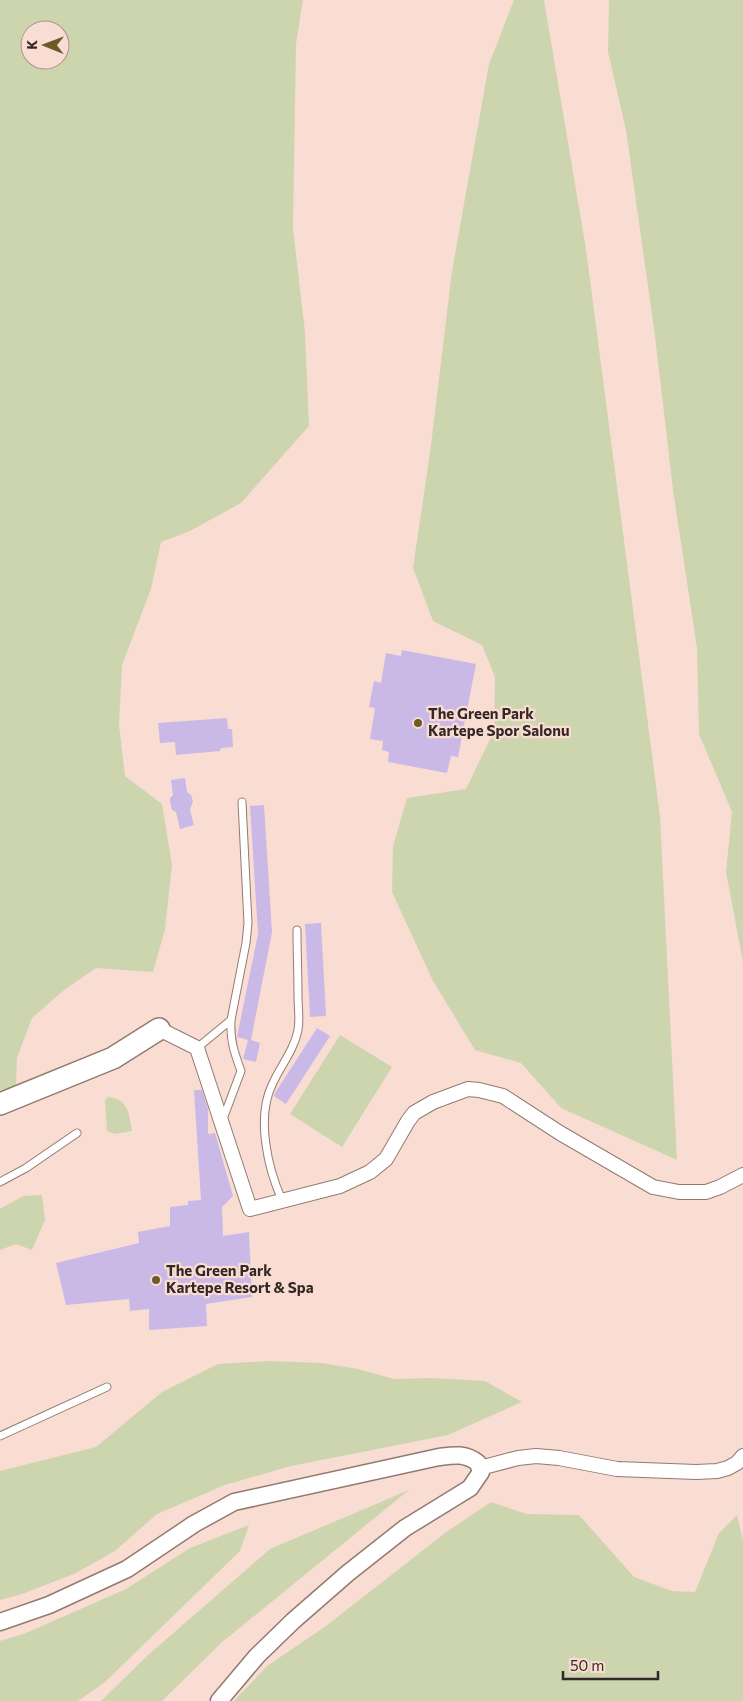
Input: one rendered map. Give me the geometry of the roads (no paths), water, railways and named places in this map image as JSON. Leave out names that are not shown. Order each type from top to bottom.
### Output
[{"type":"main road","points":[[0,1104],[113,1058],[159,1029]]},
{"type":"street","points":[[159,1029],[197,1048],[250,1208],[340,1186],[370,1172],[386,1159],[414,1113],[433,1102],[468,1089],[503,1096],[567,1137],[654,1187],[679,1192],[706,1192],[743,1175]]},
{"type":"street","points":[[0,1622],[48,1605],[126,1569],[194,1524],[234,1502],[457,1454],[466,1455],[478,1463],[480,1468],[479,1476],[470,1488],[405,1528],[375,1550],[256,1656],[219,1701]]},
{"type":"street","points":[[480,1468],[518,1458],[536,1456],[559,1458],[617,1469],[718,1471],[737,1463],[743,1456]]},
{"type":"lane","points":[[222,1122],[242,1071],[230,1034],[248,923],[242,802]]},
{"type":"lane","points":[[282,1200],[269,1165],[265,1109],[272,1085],[294,1045],[298,1029],[297,930]]},
{"type":"lane","points":[[197,1048],[231,1020]]},
{"type":"lane","points":[[0,1182],[26,1168],[77,1133]]},
{"type":"lane","points":[[0,1436],[107,1386]]},
{"type":"place","name":"The Green Park Kartepe Spor Salonu","points":[[418,723]]},
{"type":"place","name":"The Green Park Kartepe Resort & Spa","points":[[156,1280]]}]
